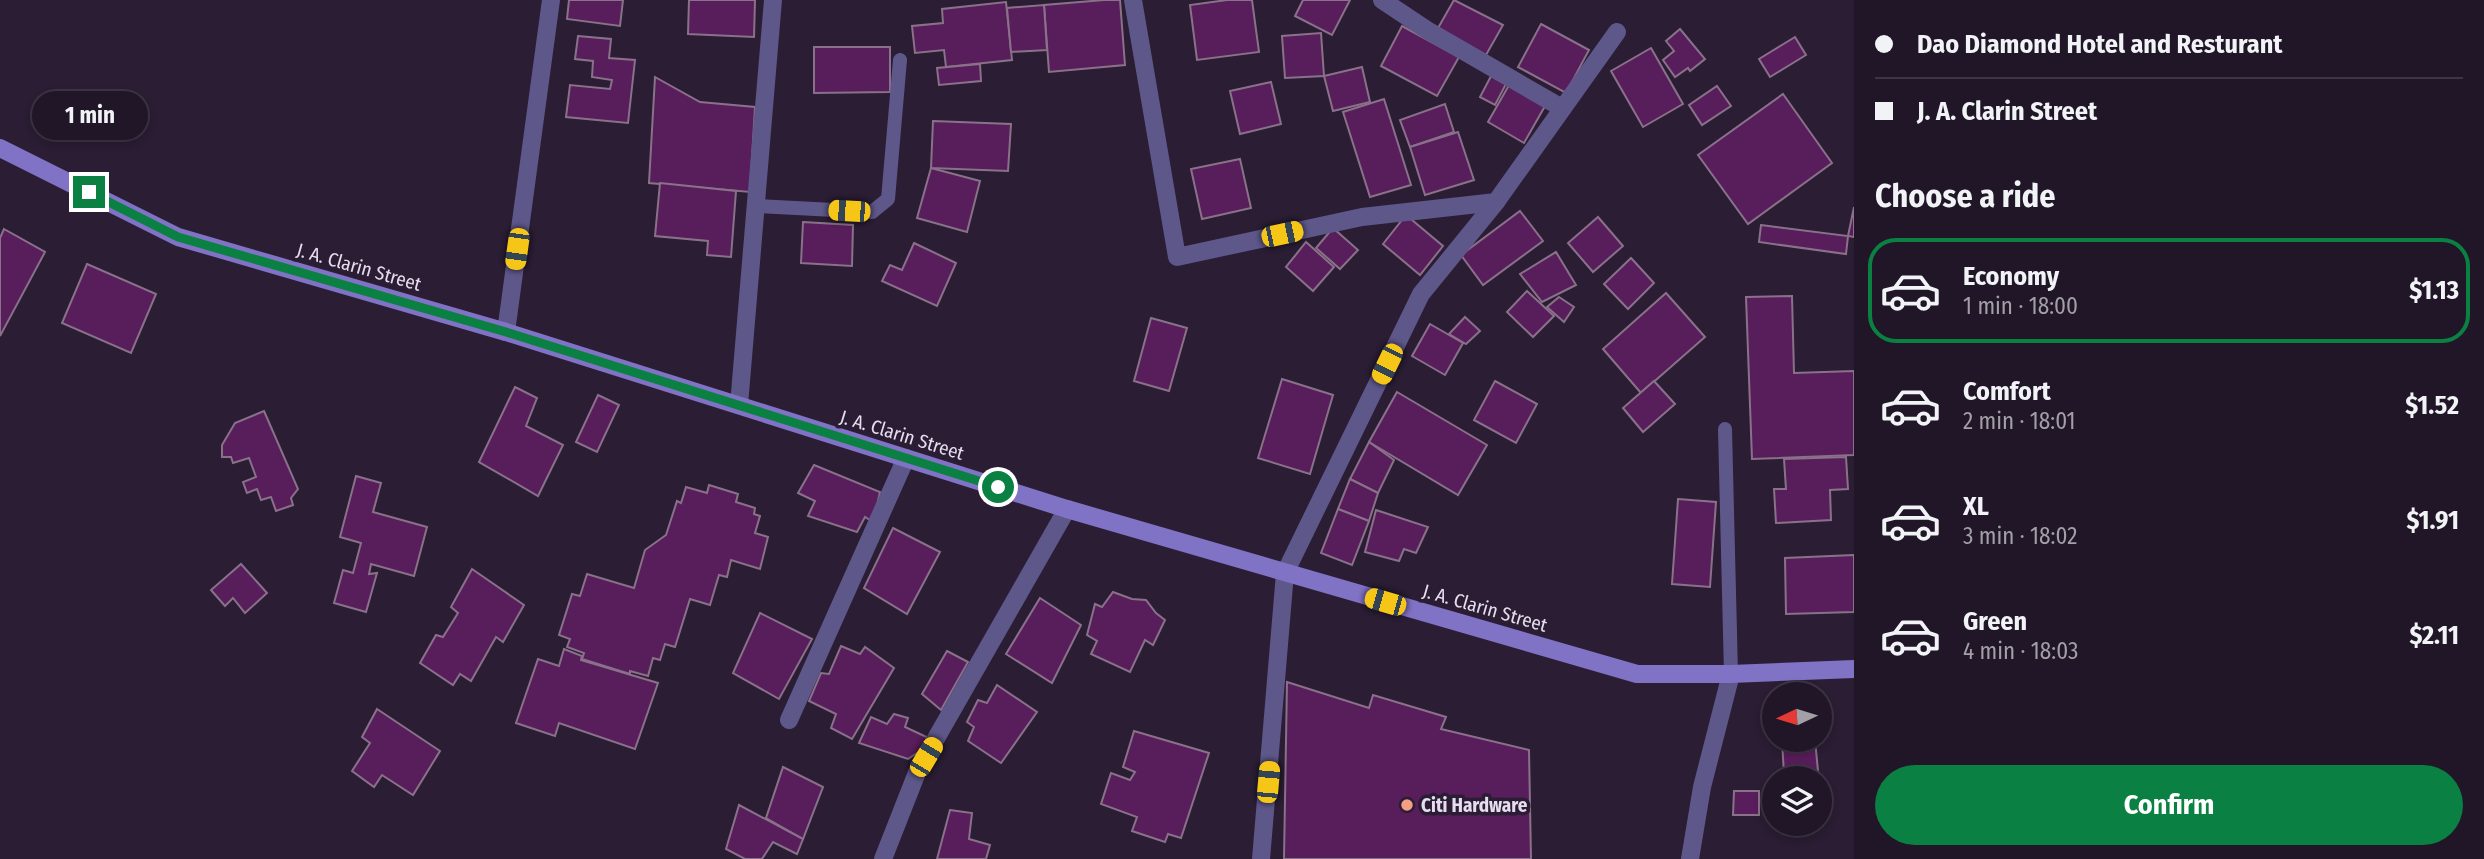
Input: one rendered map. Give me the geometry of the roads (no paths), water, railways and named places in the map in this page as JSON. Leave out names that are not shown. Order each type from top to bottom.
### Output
[{"type":"main road","name":"J. A. Clarin Street","points":[[0,148],[178,237],[506,332],[1067,509],[1637,674],[1731,674],[1854,669]]},
{"type":"street","points":[[506,332],[551,0]]},
{"type":"street","points":[[739,405],[773,0]]},
{"type":"street","points":[[1133,0],[1177,257],[1362,217],[1496,202]]},
{"type":"street","points":[[1382,0],[1427,30],[1562,108]]},
{"type":"street","points":[[1261,859],[1285,573],[1421,294],[1496,202],[1617,32]]},
{"type":"street","points":[[789,720],[906,458]]},
{"type":"street","points":[[883,859],[918,770],[1067,509]]},
{"type":"street","points":[[1690,859],[1702,787],[1731,674]]},
{"type":"lane","points":[[756,205],[872,212],[888,199],[900,60]]},
{"type":"lane","points":[[1725,429],[1731,674]]},
{"type":"place","name":"Citi Hardware","points":[[1407,805]]}]
